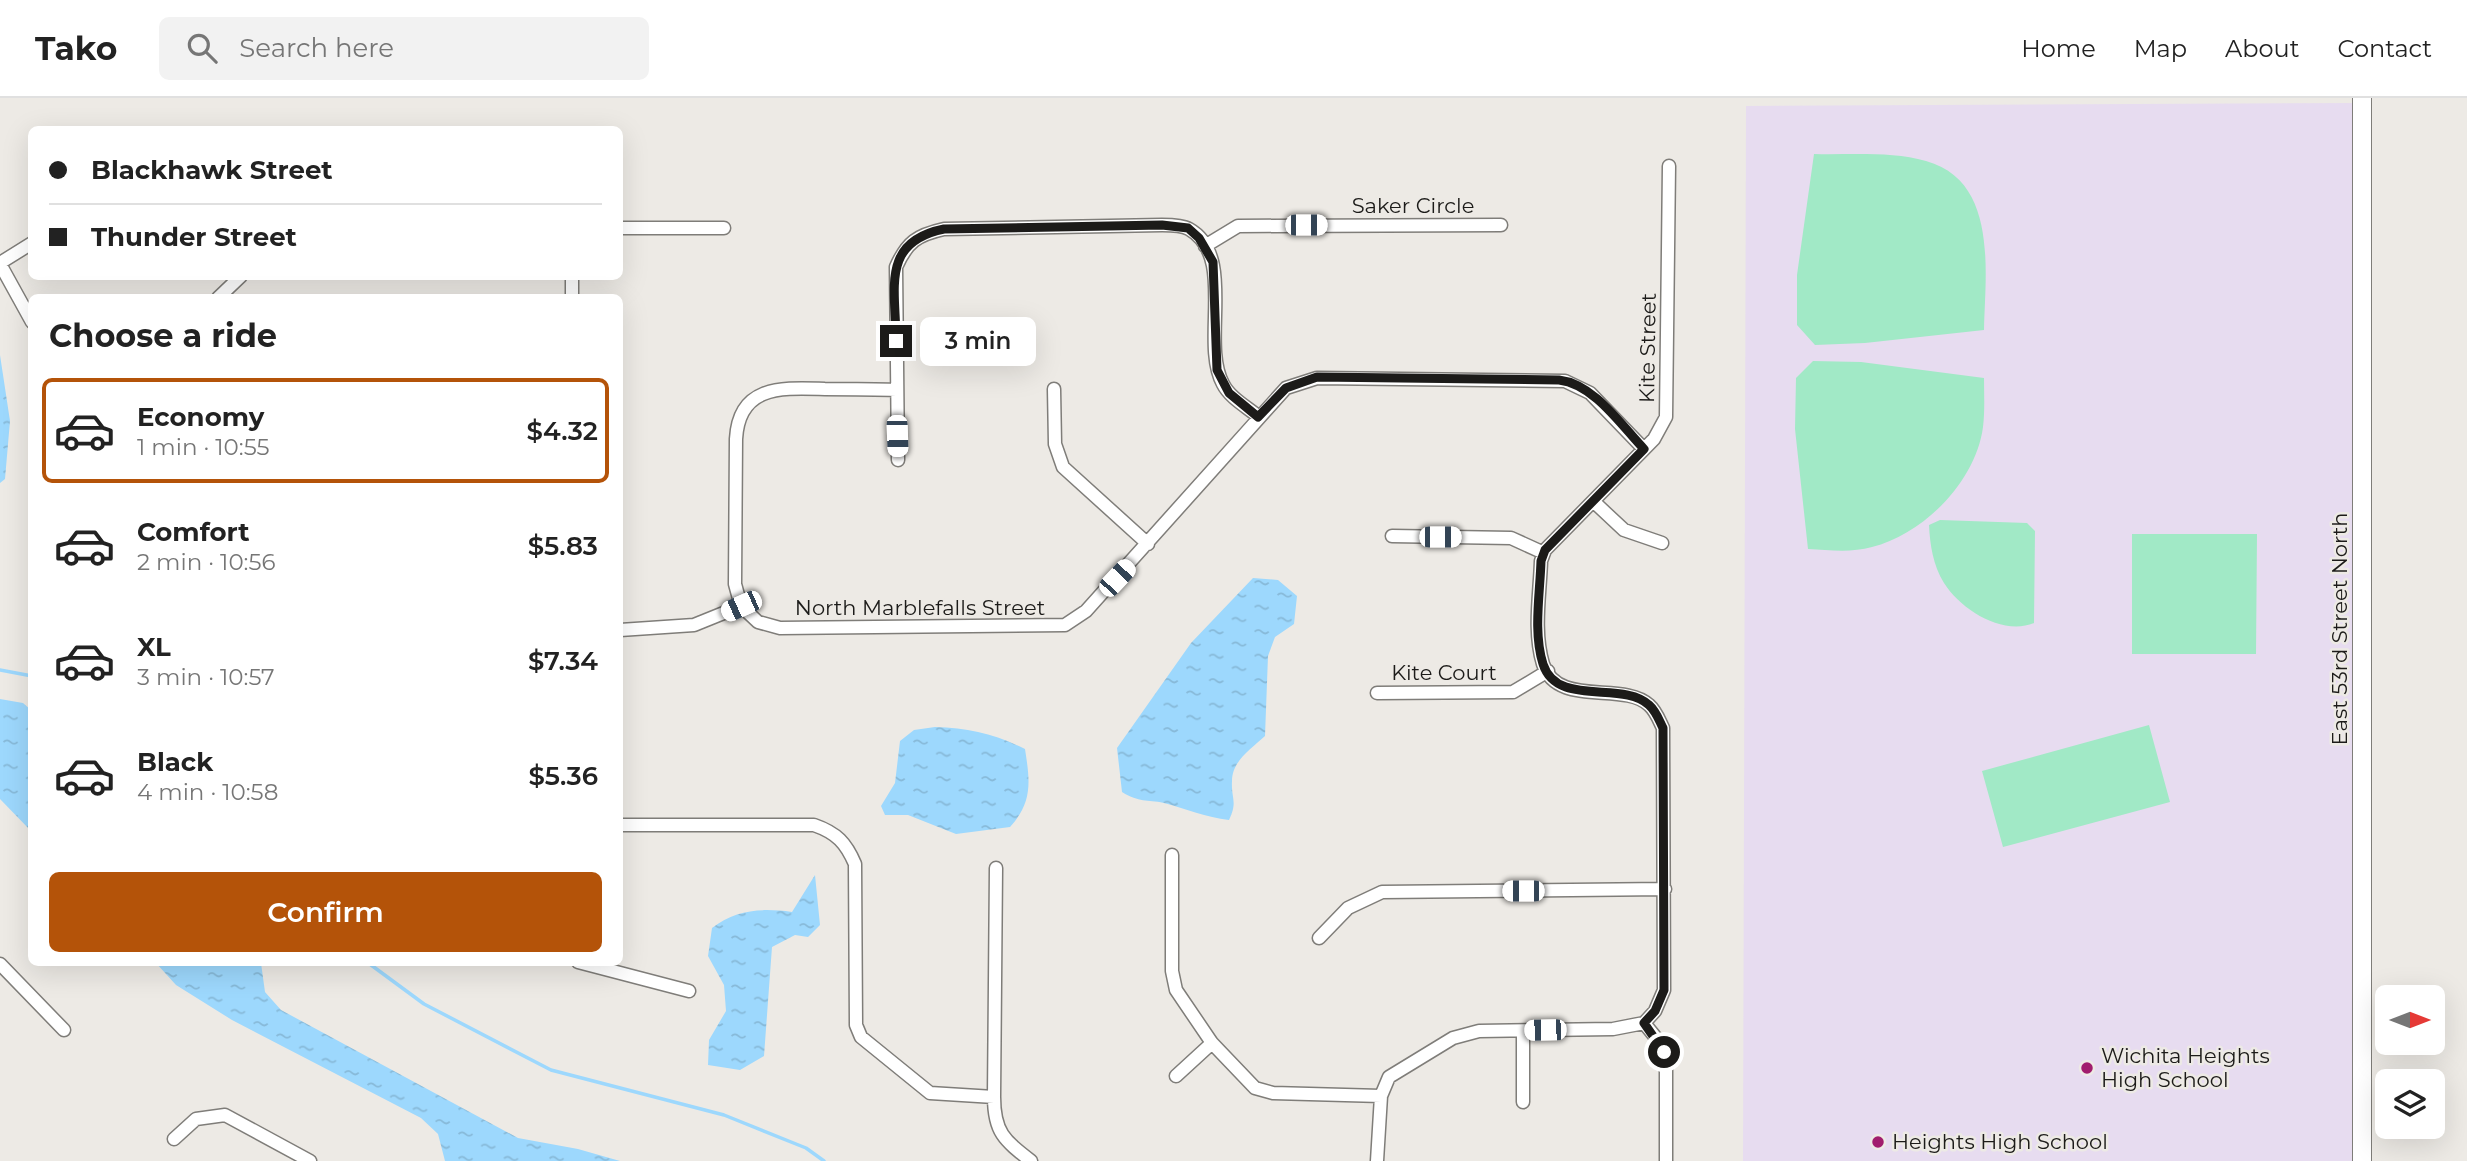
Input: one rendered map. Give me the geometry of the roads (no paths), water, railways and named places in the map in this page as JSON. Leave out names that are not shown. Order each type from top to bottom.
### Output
[{"type":"main road","name":"East 53rd Street North","points":[[2362,98],[2362,1161]]},
{"type":"street","name":"Kite Street","points":[[1544,553],[1564,527],[1644,449],[1660,431],[1667,417],[1669,166]]},
{"type":"street","points":[[898,460],[896,267],[905,246],[921,234],[944,229],[1162,225],[1188,228],[1205,246],[1213,262],[1217,370],[1229,393],[1258,417]]},
{"type":"street","name":"Saker Circle","points":[[1205,246],[1238,226],[1501,225]]},
{"type":"street","points":[[623,229],[724,228]]},
{"type":"street","points":[[28,246],[0,264],[28,315]]},
{"type":"street","points":[[222,294],[237,280]]},
{"type":"street","name":"North Marblefalls Street","points":[[741,606],[758,622],[780,628],[1057,626],[1079,617],[1148,544],[1286,388],[1317,377],[1559,380],[1585,389],[1644,449]]},
{"type":"street","points":[[623,630],[694,625],[741,606],[735,584],[736,439],[744,409],[758,396],[778,389],[896,390]]},
{"type":"street","points":[[1054,389],[1055,444],[1063,467],[1148,544]]},
{"type":"street","points":[[1593,500],[1624,530],[1662,543]]},
{"type":"street","points":[[1377,1161],[1381,1096],[1389,1077],[1454,1038],[1479,1031],[1613,1029],[1644,1023],[1655,1011],[1664,990],[1665,744],[1657,715],[1648,704],[1633,696],[1572,689],[1544,667],[1538,638],[1544,553],[1511,538],[1392,537]]},
{"type":"street","name":"Kite Court","points":[[1377,693],[1513,692],[1548,671]]},
{"type":"street","points":[[623,824],[814,825],[836,834],[845,842],[855,864],[856,1025],[861,1037],[930,1093],[994,1097]]},
{"type":"street","points":[[1172,855],[1172,971],[1176,990],[1212,1043],[1255,1088],[1273,1093],[1381,1096]]},
{"type":"street","points":[[996,869],[994,1097],[997,1128],[1003,1138],[1031,1161]]},
{"type":"street","points":[[1319,938],[1348,908],[1382,892],[1665,889]]},
{"type":"street","points":[[0,964],[64,1030]]},
{"type":"street","points":[[593,966],[689,992]]},
{"type":"street","points":[[1644,1023],[1661,1044],[1667,1065],[1667,1161]]},
{"type":"street","points":[[1523,1031],[1523,1102]]},
{"type":"street","points":[[1177,1076],[1212,1043]]},
{"type":"street","points":[[174,1139],[197,1119],[225,1115],[310,1161]]},
{"type":"water","points":[[0,355],[10,421],[5,479],[0,483]]},
{"type":"water","points":[[1253,578],[1278,580],[1297,596],[1294,624],[1275,637],[1268,656],[1265,736],[1235,767],[1232,781],[1234,804],[1229,820],[1138,799],[1122,792],[1117,748],[1191,643]]},
{"type":"water","points":[[0,699],[23,703],[28,707],[28,828],[0,799]]},
{"type":"water","points":[[935,727],[981,733],[1025,749],[1028,791],[1023,809],[1010,827],[956,834],[908,815],[885,815],[881,806],[895,783],[900,741],[914,730]]},
{"type":"water","points":[[815,875],[820,925],[808,937],[795,935],[772,947],[764,1056],[740,1070],[708,1065],[709,1040],[726,1011],[724,985],[708,956],[712,928],[730,917],[750,911],[792,912]]},
{"type":"water","points":[[159,966],[261,966],[265,992],[281,1010],[518,1138],[578,1149],[620,1161],[445,1161],[438,1134],[421,1118],[232,1020],[176,985]]},
{"type":"waterway","points":[[0,670],[28,675]]},
{"type":"waterway","points":[[372,966],[424,1004],[551,1070],[724,1115],[806,1148],[824,1161]]},
{"type":"place","name":"Wichita Heights High School","points":[[2087,1068]]},
{"type":"place","name":"Heights High School","points":[[1878,1142]]}]
